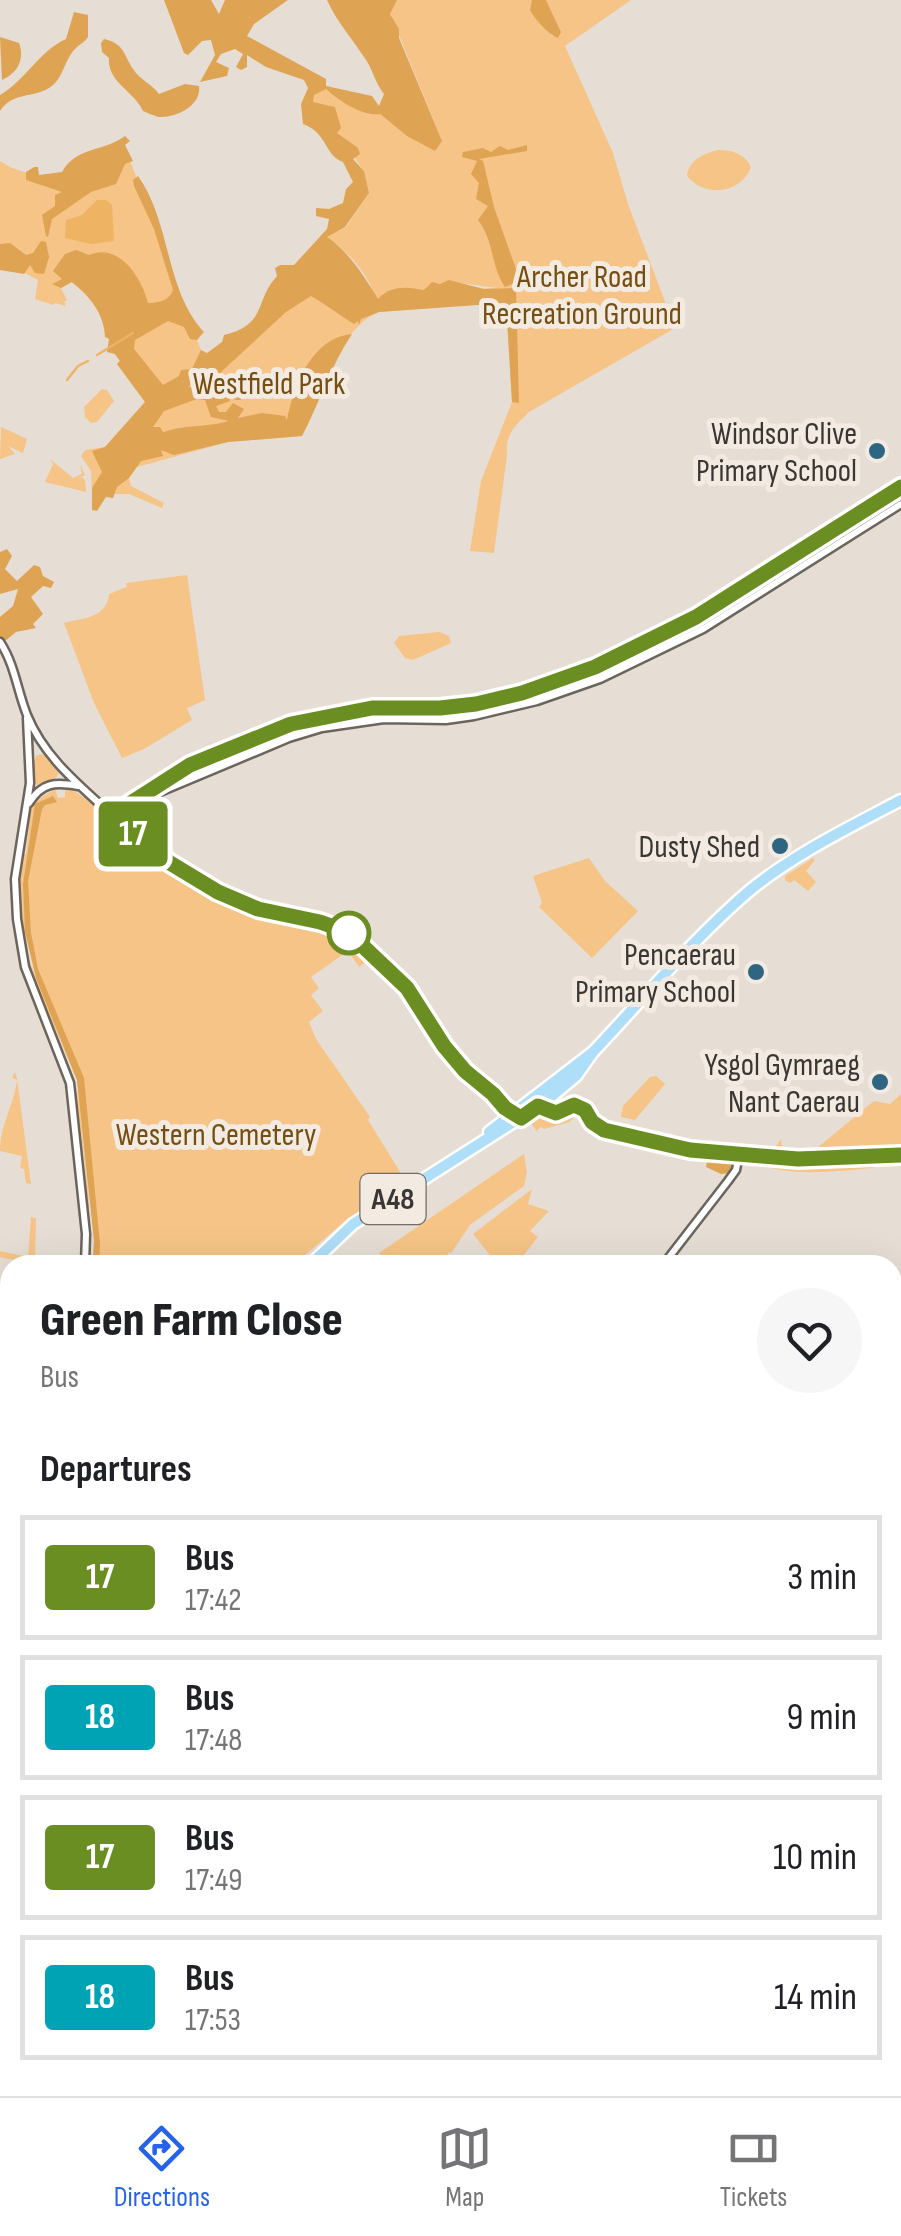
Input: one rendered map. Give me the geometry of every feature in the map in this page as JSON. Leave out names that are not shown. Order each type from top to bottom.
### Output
[{"type":"highway","name":"A48","points":[[320,1255],[353,1224],[482,1140],[593,1052],[749,892],[799,857],[901,800]]},
{"type":"street","points":[[0,642],[12,664],[28,717],[47,751],[78,786],[112,815],[174,774],[297,722],[384,707],[451,707],[501,699],[595,667],[696,617],[901,487]]},
{"type":"street","points":[[881,500],[890,511]]},
{"type":"street","points":[[133,802],[322,728],[384,719],[454,719],[546,698],[600,679],[703,630],[901,504]]},
{"type":"street","points":[[696,617],[703,630]]},
{"type":"street","points":[[496,711],[501,699]]},
{"type":"street","points":[[384,707],[384,719]]},
{"type":"street","points":[[319,716],[322,728]]},
{"type":"street","points":[[28,717],[30,783],[15,880],[19,934],[28,976],[69,1078],[85,1255]]},
{"type":"street","points":[[297,722],[301,734]]},
{"type":"street","points":[[30,759],[36,752],[47,751]]},
{"type":"street","points":[[206,758],[210,770]]},
{"type":"street","points":[[57,781],[62,769]]},
{"type":"street","points":[[30,783],[34,788],[57,781],[78,786]]},
{"type":"street","points":[[28,805],[41,788]]},
{"type":"street","points":[[672,1255],[736,1170],[739,1154]]},
{"type":"green space","points":[[397,0],[532,0],[539,19],[552,36],[561,32],[546,0],[631,0],[565,46],[613,153],[675,328],[529,412],[515,426],[508,441],[494,553],[470,551],[481,481],[512,402],[506,302],[379,312],[364,321],[341,348],[302,436],[228,442],[137,467],[129,478],[131,486],[164,503],[162,508],[129,494],[92,494],[91,471],[81,456],[85,450],[105,447],[145,402],[117,364],[120,361],[110,348],[114,337],[89,296],[71,282],[61,288],[66,306],[53,305],[35,299],[38,280],[21,271],[0,269],[0,161],[82,193],[125,147],[205,361],[266,317],[278,289],[372,289],[353,260],[326,237],[346,227],[369,193],[364,171],[337,133],[337,118],[312,102],[313,95],[326,88],[359,110],[379,113],[388,121],[442,141],[390,13]],"holes":[[[460,283],[497,288],[382,294]]]},
{"type":"green space","points":[[719,150],[738,154],[751,167],[739,183],[713,190],[687,176],[698,158]]},
{"type":"green space","points":[[102,389],[114,401],[97,422],[91,423],[85,417],[84,407]]},
{"type":"green space","points":[[1,427],[27,439],[23,453],[8,446],[15,454],[0,459]]},
{"type":"green space","points":[[50,459],[73,478],[82,474],[80,464],[85,475],[77,479],[85,480],[86,492],[45,482],[53,464]]},
{"type":"green space","points":[[878,505],[883,509],[877,515],[827,547],[822,540]]},
{"type":"green space","points":[[805,552],[811,558],[704,623],[704,616]]},
{"type":"green space","points":[[187,575],[205,700],[187,708],[192,720],[122,758],[94,703],[64,623],[99,612],[109,594],[127,587],[126,583]]},
{"type":"green space","points":[[695,622],[697,629],[602,672],[603,665]]},
{"type":"green space","points":[[439,632],[449,636],[451,643],[413,660],[405,658],[394,643],[399,636]]},
{"type":"green space","points":[[591,671],[595,673],[594,679],[509,706],[504,703],[508,698]]},
{"type":"green space","points":[[485,704],[487,712],[461,717],[389,717],[386,713],[388,709]]},
{"type":"green space","points":[[283,730],[286,738],[213,764],[214,758]]},
{"type":"green space","points":[[45,754],[59,773],[54,780],[37,786],[34,762],[37,755]]},
{"type":"green space","name":"Western Cemetery","points":[[54,786],[35,801],[55,789],[58,798],[65,797],[69,787],[77,789],[72,790],[194,887],[258,916],[337,933],[354,947],[352,950],[356,948],[365,957],[359,967],[348,951],[311,977],[319,988],[311,995],[323,1011],[309,1022],[407,1183],[350,1217],[305,1255],[93,1255],[77,1080],[26,960],[24,946],[37,981],[25,934],[23,942],[21,865],[22,854],[26,854],[32,801]]},
{"type":"green space","points":[[589,858],[605,881],[638,911],[592,958],[539,907],[542,903],[533,876]]},
{"type":"green space","points":[[813,858],[806,871],[816,882],[808,891],[794,880],[785,880],[785,876]]},
{"type":"green space","points":[[67,1063],[83,1127],[90,1221],[90,1255],[85,1163]]},
{"type":"green space","points":[[15,1072],[17,1079],[31,1184],[26,1183],[24,1169],[20,1168],[22,1156],[0,1151],[17,1080],[12,1078]]},
{"type":"green space","points":[[656,1076],[665,1084],[635,1120],[621,1117],[623,1106],[650,1077]]},
{"type":"green space","points":[[901,1094],[901,1150],[875,1155],[874,1145],[869,1146],[871,1155],[841,1147],[828,1153],[804,1155],[778,1154],[773,1150],[781,1139],[782,1148],[817,1148],[874,1101],[890,1104]]},
{"type":"green space","points":[[574,1109],[578,1114],[569,1122],[541,1127],[537,1130],[539,1134],[528,1119],[539,1114],[554,1117]]},
{"type":"green space","points":[[524,1154],[524,1186],[470,1225],[448,1255],[379,1253]]},
{"type":"green space","points":[[872,1159],[873,1168],[812,1172],[781,1170],[753,1162],[837,1166]]},
{"type":"green space","points":[[532,1189],[528,1204],[549,1211],[530,1231],[538,1237],[524,1255],[490,1255],[473,1234]]},
{"type":"green space","points":[[31,1217],[36,1218],[35,1255],[28,1255]]},
{"type":"shaded area","points":[[164,0],[211,0],[219,14],[225,0],[288,0],[254,24],[247,36],[326,79],[326,86],[372,96],[379,106],[384,94],[327,0],[397,0],[390,14],[442,141],[435,151],[407,136],[380,114],[359,111],[326,89],[314,95],[313,102],[335,107],[341,128],[337,133],[358,148],[360,154],[353,159],[364,171],[369,193],[345,227],[327,237],[350,258],[378,299],[393,289],[424,290],[432,282],[449,280],[484,289],[516,288],[519,403],[512,402],[506,303],[379,312],[361,319],[359,325],[311,296],[286,312],[221,372],[217,382],[213,384],[202,375],[188,387],[219,386],[227,391],[239,385],[243,390],[241,400],[228,393],[230,401],[216,406],[219,412],[226,412],[233,403],[244,409],[238,418],[262,413],[285,416],[287,420],[300,378],[316,353],[338,337],[352,334],[302,436],[228,442],[174,455],[161,450],[163,456],[141,461],[117,487],[113,498],[106,497],[97,511],[92,510],[92,488],[102,472],[92,451],[105,447],[145,402],[117,364],[120,361],[115,354],[107,352],[109,339],[90,300],[72,282],[61,288],[52,284],[62,279],[53,271],[65,254],[76,250],[89,255],[110,254],[135,273],[148,303],[169,297],[173,290],[154,229],[134,186],[133,180],[138,176],[157,214],[182,296],[204,332],[197,340],[190,339],[184,327],[168,321],[135,340],[134,349],[163,385],[179,376],[181,370],[192,369],[201,350],[207,353],[222,342],[224,335],[248,325],[277,276],[275,268],[294,265],[327,229],[329,219],[316,216],[316,208],[329,209],[343,203],[346,189],[353,182],[343,162],[317,133],[303,124],[301,104],[308,88],[304,80],[266,67],[247,55],[247,67],[241,70],[236,67],[243,54],[235,49],[221,54],[216,62],[229,68],[227,76],[200,82],[215,55],[211,40],[202,41],[188,55]],"holes":[[[197,399],[205,400],[211,417],[229,421],[163,432],[160,427],[153,427],[164,411]]]},
{"type":"shaded area","points":[[532,0],[546,0],[561,32],[558,38],[532,13]]},
{"type":"shaded area","points":[[74,12],[88,15],[88,37],[72,53],[58,80],[43,91],[10,101],[0,111],[0,95],[66,39]]},
{"type":"shaded area","points":[[0,37],[19,43],[21,55],[16,69],[2,80]]},
{"type":"shaded area","points":[[104,39],[120,47],[136,73],[159,94],[185,84],[199,86],[197,99],[173,115],[159,117],[143,111],[112,74],[109,58],[102,52]]},
{"type":"shaded area","points":[[125,136],[130,141],[125,145],[133,161],[125,164],[116,184],[91,192],[52,219],[46,236],[42,215],[55,206],[55,195],[62,192],[26,180],[26,172],[38,167],[39,175],[62,172],[75,158]]},
{"type":"shaded area","points":[[527,145],[527,151],[479,159],[483,161],[517,272],[517,282],[505,287],[478,220],[488,206],[476,199],[479,183],[471,174],[477,161],[462,157],[463,152],[483,148],[491,152],[500,146],[508,150]]},
{"type":"shaded area","points":[[97,200],[112,205],[114,241],[91,244],[65,238],[66,220],[82,215]]},
{"type":"shaded area","points":[[41,241],[46,242],[49,257],[44,274],[35,273],[30,265],[24,274],[0,270],[0,244],[10,243],[26,255],[33,253]]},
{"type":"shaded area","points":[[7,549],[12,556],[5,569],[17,581],[34,565],[54,582],[51,588],[43,586],[31,597],[43,614],[33,624],[36,628],[16,632],[4,642],[0,639],[0,617],[13,606],[18,589],[0,594],[0,552]]},
{"type":"shaded area","points":[[53,796],[57,802],[42,809],[28,881],[31,933],[38,969],[84,1078],[99,1255],[93,1255],[77,1080],[36,978],[25,931],[23,884],[35,804]]},
{"type":"shaded area","points":[[708,1155],[733,1161],[730,1173],[721,1174],[706,1167]]},
{"type":"waterway","points":[[97,355],[133,333]]},
{"type":"waterway","points":[[67,380],[78,366],[88,361]]},
{"type":"bus line","name":"17","points":[[901,487],[696,617],[595,667],[551,684],[476,704],[372,708],[291,724],[190,765],[112,815],[170,863],[218,892],[248,906],[348,932],[407,988],[465,1071],[521,1118],[538,1106],[556,1113],[574,1105],[585,1110],[592,1122],[604,1130],[690,1150],[798,1159],[901,1155]]},
{"type":"place","name":"Windsor Clive Primary School","points":[[877,451]]},
{"type":"place","name":"Dusty Shed","points":[[780,846]]},
{"type":"place","name":"Pencaerau Primary School","points":[[756,972]]},
{"type":"place","name":"Ysgol Gymraeg Nant Caerau","points":[[880,1082]]},
{"type":"park label","name":"Archer Road Recreation Ground","points":[[582,294]]},
{"type":"park label","name":"Westfield Park","points":[[269,383]]}]
